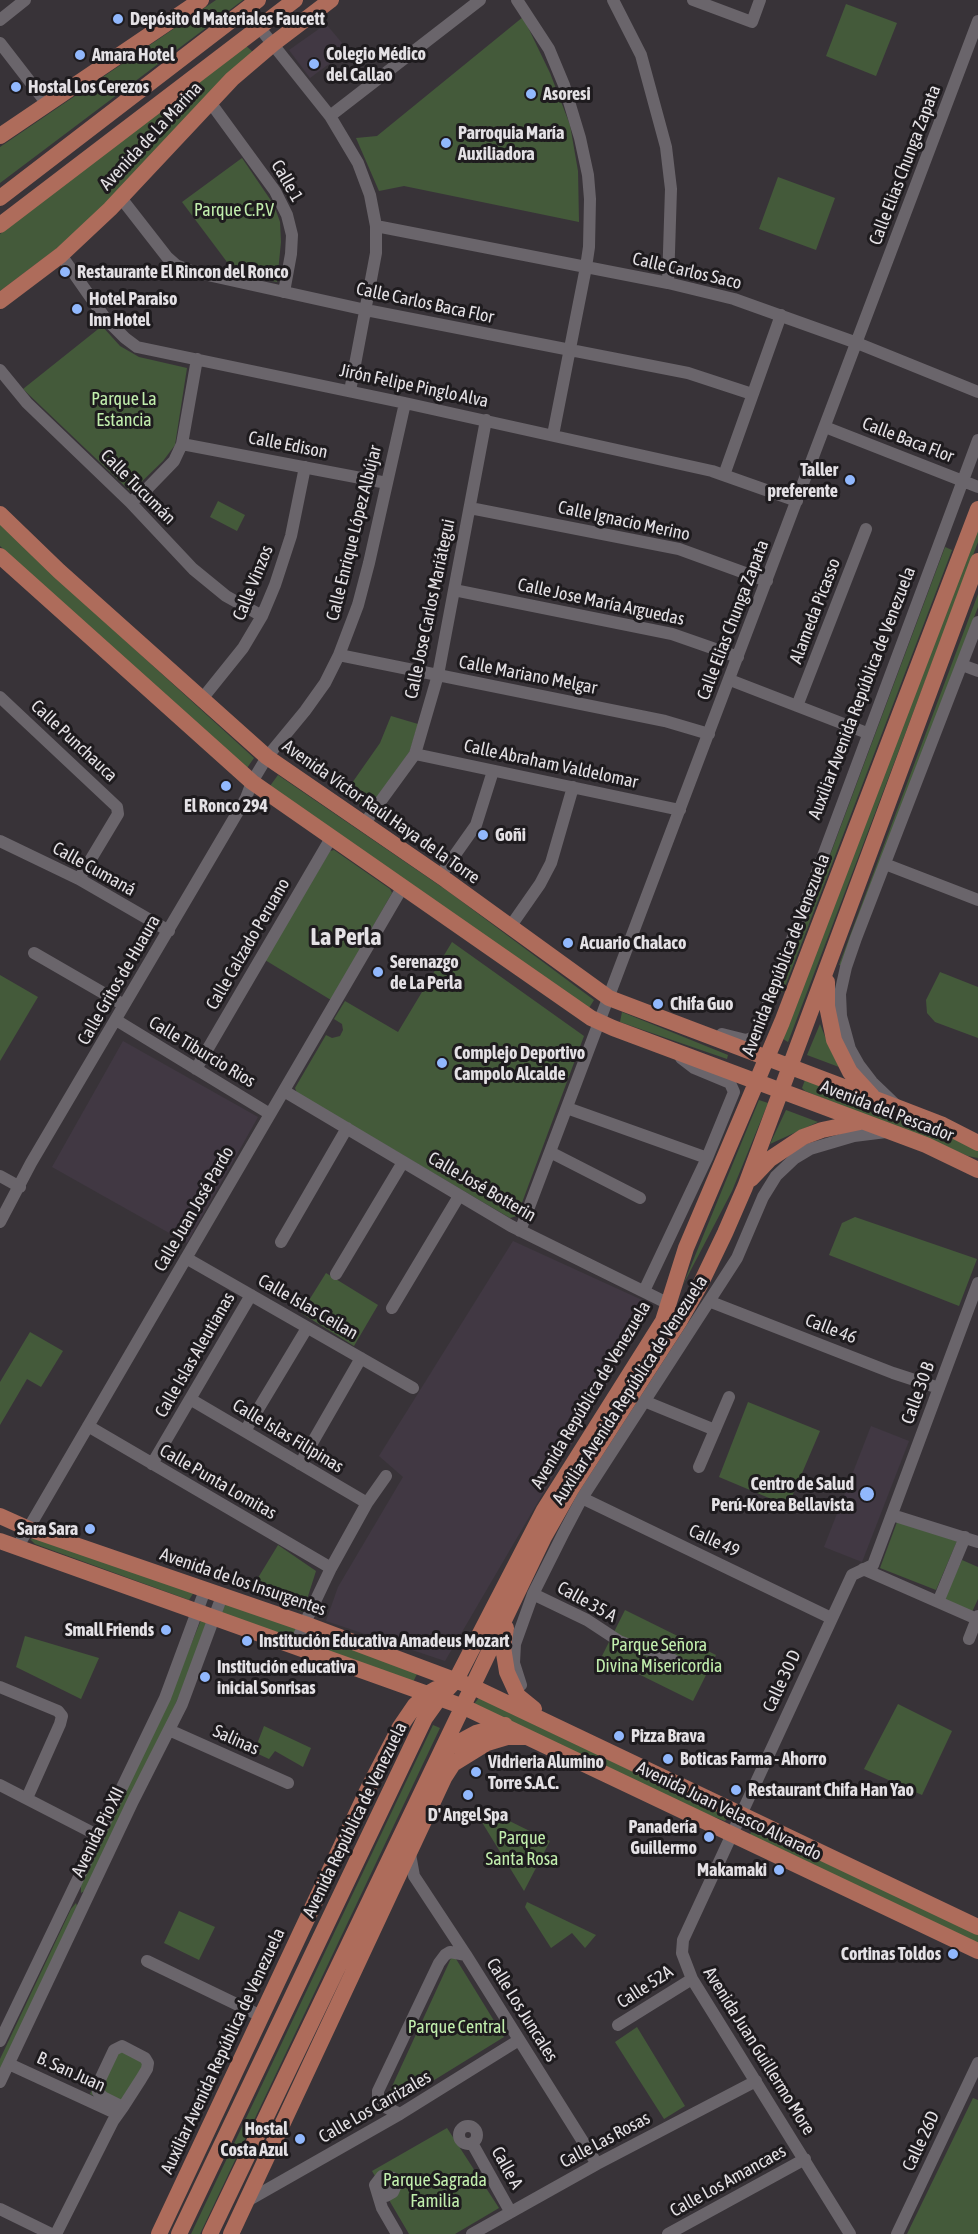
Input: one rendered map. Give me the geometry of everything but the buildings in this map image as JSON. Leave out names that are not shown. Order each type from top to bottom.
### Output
[{"type":"main road","points":[[0,136],[201,0]]},
{"type":"main road","name":"Avenida de La Marina","points":[[0,198],[258,0]]},
{"type":"main road","name":"Avenida de La Marina","points":[[0,225],[295,0]]},
{"type":"main road","name":"Avenida de La Marina","points":[[0,301],[61,255],[121,198],[232,79],[331,0]]},
{"type":"main road","name":"Avenida República de Venezuela","points":[[181,2229],[434,1695],[456,1680],[544,1510],[656,1332],[669,1304],[686,1248],[758,1082],[978,509]]},
{"type":"main road","name":"Avenida Víctor Raúl Haya de la Torre","points":[[0,514],[59,572],[267,756],[440,876],[609,998],[790,1067]]},
{"type":"main road","points":[[0,556],[252,782],[402,888],[600,1022],[781,1091]]},
{"type":"main road","name":"Avenida República de Venezuela","points":[[210,2234],[544,1538],[570,1491],[679,1322],[700,1285],[745,1187],[978,561]]},
{"type":"main road","points":[[832,954],[826,988],[829,1022],[834,1040],[850,1072],[874,1098]]},
{"type":"main road","name":"Avenida del Pescador","points":[[790,1067],[943,1125],[978,1143]]},
{"type":"main road","name":"Avenida del Pescador","points":[[781,1091],[926,1145],[978,1170]]},
{"type":"main road","points":[[745,1187],[770,1159],[803,1137],[822,1130],[863,1121]]},
{"type":"main road","name":"Avenida de los Insurgentes","points":[[0,1516],[28,1529],[305,1624],[473,1687]]},
{"type":"main road","points":[[0,1541],[464,1707]]},
{"type":"main road","points":[[512,1607],[503,1647],[507,1672],[518,1695],[540,1713]]},
{"type":"main road","name":"Avenida Juan Velasco Alvarado","points":[[473,1687],[978,1927]]},
{"type":"main road","name":"Auxiliar Avenida República de Venezuela","points":[[160,2231],[396,1734],[415,1705],[434,1695]]},
{"type":"main road","name":"Avenida Juan Velasco Alvarado","points":[[464,1707],[978,1951]]},
{"type":"main road","points":[[439,1756],[463,1739],[483,1730],[505,1725]]},
{"type":"main road","points":[[231,2234],[261,2168],[406,1878],[410,1854],[444,1779],[453,1764],[487,1743],[507,1737],[528,1736]]},
{"type":"main road","points":[[258,2136],[261,2168]]},
{"type":"main road","points":[[217,2234],[245,2205]]},
{"type":"main road","points":[[160,2231],[181,2229]]},
{"type":"street","points":[[0,20],[26,0]]},
{"type":"street","points":[[330,116],[480,0]]},
{"type":"street","points":[[517,0],[549,49],[571,105],[588,175],[590,199],[586,267],[553,435]]},
{"type":"street","points":[[612,0],[642,55],[666,147],[671,212],[668,283]]},
{"type":"street","points":[[693,0],[752,22],[760,0]]},
{"type":"street","name":"Calle Elias Chunga Zapata","points":[[520,1231],[978,21]]},
{"type":"street","points":[[259,27],[330,116],[358,163],[370,195],[376,226],[376,253],[350,391]]},
{"type":"street","points":[[0,43],[48,105]]},
{"type":"street","name":"Calle 1","points":[[210,102],[276,191],[287,215],[292,236],[284,292]]},
{"type":"street","name":"Calle Carlos Baca Flor","points":[[121,198],[167,257],[176,265],[194,272],[366,310],[688,373],[752,394]]},
{"type":"street","name":"Calle Carlos Saco","points":[[376,226],[668,283],[734,299],[857,343],[978,392]]},
{"type":"street","name":"Jirón Felipe Pinglo Alva","points":[[61,255],[105,318],[137,347],[553,435],[724,475],[797,501]]},
{"type":"street","points":[[724,475],[781,315]]},
{"type":"street","points":[[130,502],[142,494],[174,461],[182,444],[197,359]]},
{"type":"street","name":"Calle Tucumán","points":[[0,370],[27,404],[130,502],[194,569],[226,596],[262,616]]},
{"type":"street","name":"Calle Enrique López Albújar","points":[[267,756],[325,683],[339,655],[358,605],[405,402]]},
{"type":"street","name":"Calle Jose Carlos Mariátegui","points":[[364,824],[415,754],[438,675],[486,420]]},
{"type":"street","name":"Calle Baca Flor","points":[[825,427],[978,487]]},
{"type":"street","name":"Auxiliar Avenida República de Venezuela","points":[[694,1032],[712,1032],[746,1040],[757,1033],[978,440]]},
{"type":"street","name":"Calle Edison","points":[[182,444],[387,483]]},
{"type":"street","name":"Calle Vinzos","points":[[202,699],[243,648],[262,616],[291,536],[305,467]]},
{"type":"street","name":"Calle Ignacio Merino","points":[[470,508],[679,549],[767,581]]},
{"type":"street","name":"Alameda Picasso","points":[[797,706],[866,529]]},
{"type":"street","name":"Calle Jose María Arguedas","points":[[454,590],[672,634],[738,657]]},
{"type":"street","points":[[898,1108],[872,1082],[850,1049],[841,1016],[840,994],[846,967],[978,622]]},
{"type":"street","name":"Calle Mariano Melgar","points":[[339,655],[665,721],[709,734]]},
{"type":"street","points":[[962,665],[978,671]]},
{"type":"street","points":[[730,680],[867,733]]},
{"type":"street","name":"Calle Punchauca","points":[[0,697],[117,807],[118,814],[79,879]]},
{"type":"street","name":"Calle Abraham Valdelomar","points":[[415,754],[680,810]]},
{"type":"street","name":"Calle Gritos de Huaura","points":[[0,1222],[31,1162],[169,931],[246,798],[267,756]]},
{"type":"street","points":[[440,876],[476,825],[482,813],[493,771]]},
{"type":"street","points":[[510,927],[540,884],[551,863],[564,826],[573,787]]},
{"type":"street","name":"Calle Calzado Peruano","points":[[196,1069],[331,838]]},
{"type":"street","name":"Calle Cumaná","points":[[0,841],[79,879],[169,931]]},
{"type":"street","points":[[885,864],[978,900]]},
{"type":"street","name":"Calle Juan José Pardo","points":[[17,1548],[402,888]]},
{"type":"street","points":[[34,954],[124,1005]]},
{"type":"street","name":"Calle Tiburcio Rios","points":[[116,1020],[270,1114]]},
{"type":"street","points":[[644,1291],[707,1158],[734,1092],[725,1080],[694,1068],[671,1050]]},
{"type":"street","name":"Calle José Botterin","points":[[284,1091],[520,1231],[669,1304]]},
{"type":"street","points":[[567,1107],[707,1158]]},
{"type":"street","points":[[281,1242],[348,1128]]},
{"type":"street","name":"Auxiliar Avenida República de Venezuela","points":[[568,1731],[540,1713],[526,1695],[517,1677],[514,1663],[515,1644],[533,1594],[582,1498],[711,1302],[737,1258],[763,1197],[776,1176],[795,1158],[810,1149],[854,1136],[891,1132]]},
{"type":"street","points":[[550,1152],[640,1198]]},
{"type":"street","points":[[336,1274],[403,1162]]},
{"type":"street","points":[[0,1176],[20,1187]]},
{"type":"street","points":[[392,1308],[459,1196]]},
{"type":"street","name":"Calle Islas Ceilan","points":[[186,1258],[413,1388]]},
{"type":"street","name":"Calle 30 B","points":[[863,1569],[873,1565],[978,1283]]},
{"type":"street","name":"Calle Islas Aleutianas","points":[[152,1464],[250,1295]]},
{"type":"street","name":"Calle 46","points":[[711,1302],[894,1373],[939,1388]]},
{"type":"street","points":[[245,1431],[307,1328]]},
{"type":"street","points":[[300,1464],[362,1358]]},
{"type":"street","points":[[699,1467],[729,1397]]},
{"type":"street","name":"Calle Islas Filipinas","points":[[190,1399],[367,1503]]},
{"type":"street","points":[[644,1401],[715,1430]]},
{"type":"street","name":"Calle Punta Lomitas","points":[[88,1426],[331,1568]]},
{"type":"street","points":[[294,1646],[331,1568],[367,1503],[386,1476]]},
{"type":"street","name":"Calle 49","points":[[582,1498],[831,1618]]},
{"type":"street","points":[[892,1515],[978,1542]]},
{"type":"street","points":[[938,1602],[965,1537]]},
{"type":"street","points":[[863,1569],[977,1617],[969,1639]]},
{"type":"street","name":"Calle 30 D","points":[[741,1814],[852,1575],[863,1569]]},
{"type":"street","name":"Avenida Pio XII","points":[[0,2041],[4,2022],[71,1893],[165,1698],[205,1590]]},
{"type":"street","name":"Calle 35 A","points":[[533,1594],[587,1620],[627,1645],[659,1652],[689,1669]]},
{"type":"street","name":"Avenida Pio XII","points":[[0,2082],[85,1900],[169,1730],[222,1596]]},
{"type":"street","points":[[185,1646],[201,1652]]},
{"type":"street","points":[[0,1687],[58,1711],[62,1716],[27,1798]]},
{"type":"street","name":"Salinas","points":[[169,1730],[288,1783]]},
{"type":"street","points":[[0,1785],[99,1836]]},
{"type":"street","name":"Avenida Juan Guillermo More","points":[[741,1814],[682,1940],[682,1953],[692,1978],[850,2234]]},
{"type":"street","name":"Calle Los Juncales","points":[[406,1878],[466,1955],[597,2164]]},
{"type":"street","points":[[71,1893],[85,1900]]},
{"type":"street","points":[[400,2114],[385,2107],[378,2099],[378,2091],[439,1963],[450,1952],[466,1955]]},
{"type":"street","points":[[147,1961],[261,2016]]},
{"type":"street","name":"Calle 52A","points":[[618,2025],[692,1978]]},
{"type":"street","name":"Calle Los Carrizales","points":[[245,2205],[400,2114],[519,2040]]},
{"type":"street","points":[[56,2234],[120,2110],[147,2069],[148,2063],[145,2058],[122,2046],[114,2050],[97,2086],[98,2092],[120,2110]]},
{"type":"street","name":"Calle 26D","points":[[897,2234],[978,2063]]},
{"type":"street","name":"B. San Juan","points":[[9,2064],[120,2110]]},
{"type":"street","name":"Calle Las Rosas","points":[[472,2234],[597,2164],[756,2081]]},
{"type":"street","name":"Calle A","points":[[472,2143],[510,2211]]},
{"type":"street","name":"Calle Los Amancaes","points":[[668,2234],[687,2230],[805,2158]]},
{"type":"street","points":[[378,2193],[382,2208],[397,2234]]},
{"type":"street","points":[[0,2209],[51,2234]]},
{"type":"shaded area","name":"Colegio Médico del Callao","points":[[326,24],[348,50],[310,78],[289,50]]},
{"type":"shaded area","points":[[123,1041],[258,1117],[187,1243],[52,1167]]},
{"type":"shaded area","points":[[513,1241],[653,1305],[445,1661],[326,1621],[338,1587],[403,1477],[379,1456]]},
{"type":"shaded area","name":"Centro de Salud Perú-Korea Bellavista","points":[[871,1426],[909,1441],[862,1562],[824,1547]]},
{"type":"green space","points":[[216,0],[243,0],[0,183],[0,147]]},
{"type":"green space","points":[[846,4],[897,23],[876,76],[826,56]]},
{"type":"green space","points":[[523,17],[550,73],[570,125],[578,171],[579,222],[404,186],[379,191],[356,138],[377,136]]},
{"type":"green space","points":[[245,45],[253,52],[116,194],[60,246],[0,291],[0,234]]},
{"type":"green space","name":"Parque C.P.V","points":[[242,158],[274,205],[280,222],[281,242],[277,282],[236,274],[182,202]]},
{"type":"green space","points":[[778,177],[835,198],[816,250],[759,229]]},
{"type":"green space","name":"Parque La Estancia","points":[[102,326],[120,346],[139,357],[187,368],[175,445],[163,461],[131,492],[23,389]]},
{"type":"green space","points":[[218,501],[245,515],[237,531],[210,517]]},
{"type":"green space","points":[[0,522],[72,592],[254,758],[247,768],[73,615],[0,546]]},
{"type":"green space","points":[[978,524],[978,542],[788,1042],[783,1039]]},
{"type":"green space","points":[[945,547],[952,550],[783,992],[779,992]]},
{"type":"green space","points":[[978,594],[978,607],[842,965],[839,965]]},
{"type":"green space","points":[[391,716],[418,724],[410,751],[368,811],[345,793],[380,743]]},
{"type":"green space","points":[[278,775],[449,892],[594,1000],[589,1008],[270,786]]},
{"type":"green space","points":[[334,850],[390,889],[392,893],[331,1000],[265,960],[330,851]]},
{"type":"green space","name":"Complejo Deportivo Campolo Alcalde","points":[[452,942],[584,1036],[517,1216],[510,1218],[297,1093],[295,1088],[326,1035],[332,1038],[340,1036],[343,1030],[342,1024],[334,1019],[345,1001],[398,1032]]},
{"type":"green space","points":[[940,972],[978,987],[978,1038],[935,1022],[927,1013],[926,1000]]},
{"type":"green space","points":[[0,975],[38,997],[0,1061]]},
{"type":"green space","points":[[622,1012],[728,1055],[727,1059],[620,1022]]},
{"type":"green space","points":[[820,1024],[828,1044],[839,1067],[807,1055]]},
{"type":"green space","points":[[805,1080],[937,1130],[978,1149],[978,1158],[805,1091],[802,1088]]},
{"type":"green space","points":[[759,1100],[768,1103],[732,1191],[683,1285]]},
{"type":"green space","points":[[786,1110],[818,1122],[770,1144]]},
{"type":"green space","points":[[855,1217],[977,1259],[959,1306],[829,1255],[842,1223]]},
{"type":"green space","points":[[326,1273],[378,1305],[354,1346],[301,1313]]},
{"type":"green space","points":[[30,1332],[63,1351],[41,1387],[27,1379],[0,1425],[0,1382]]},
{"type":"green space","points":[[748,1402],[820,1431],[788,1506],[719,1477]]},
{"type":"green space","points":[[897,1522],[957,1541],[936,1590],[880,1568]]},
{"type":"green space","points":[[37,1538],[194,1592],[189,1600],[35,1544],[30,1539]]},
{"type":"green space","points":[[278,1545],[316,1571],[303,1612],[250,1591]]},
{"type":"green space","points":[[962,1560],[978,1567],[978,1599],[972,1612],[944,1599]]},
{"type":"green space","points":[[226,1602],[419,1670],[413,1682],[221,1613]]},
{"type":"green space","name":"Parque Señora Divina Misericordia","points":[[625,1610],[716,1655],[693,1701],[602,1656]]},
{"type":"green space","points":[[201,1620],[208,1623],[163,1733],[88,1889],[81,1893],[81,1885],[174,1686]]},
{"type":"green space","points":[[25,1636],[99,1658],[81,1699],[16,1667]]},
{"type":"green space","points":[[481,1695],[731,1814],[725,1821],[691,1808],[474,1704]]},
{"type":"green space","points":[[898,1704],[952,1731],[922,1795],[864,1769]]},
{"type":"green space","points":[[433,1725],[440,1728],[200,2234],[191,2234]]},
{"type":"green space","points":[[264,1726],[311,1748],[303,1767],[275,1751],[269,1759],[254,1752]]},
{"type":"green space","name":"Parque Santa Rosa","points":[[483,1808],[550,1841],[524,1891],[480,1819]]},
{"type":"green space","points":[[751,1832],[779,1842],[790,1842],[978,1933],[978,1945],[749,1837]]},
{"type":"green space","points":[[527,1902],[596,1935],[585,1948],[572,1933],[551,1948],[525,1907]]},
{"type":"green space","points":[[76,1903],[79,1911],[0,2074],[0,2059],[71,1909]]},
{"type":"green space","points":[[179,1911],[215,1927],[199,1960],[164,1943]]},
{"type":"green space","name":"Parque Central","points":[[453,1954],[504,2037],[397,2103],[389,2093]]},
{"type":"green space","points":[[637,2027],[685,2106],[664,2119],[615,2042]]},
{"type":"green space","points":[[114,2044],[147,2060],[124,2110],[90,2094]]},
{"type":"green space","points":[[973,2098],[978,2100],[978,2234],[907,2234]]},
{"type":"green space","name":"Parque Sagrada Familia","points":[[447,2128],[499,2208],[455,2234],[409,2234],[372,2171]]},
{"type":"place","name":"Depósito d Materiales Faucett","points":[[118,19]]},
{"type":"place","name":"Amara Hotel","points":[[80,55]]},
{"type":"place","name":"Colegio Médico del Callao","points":[[314,64]]},
{"type":"place","name":"Hostal Los Cerezos","points":[[16,87]]},
{"type":"place","name":"Asoresi","points":[[531,94]]},
{"type":"place","name":"Parroquia María Auxiliadora","points":[[446,143]]},
{"type":"place","name":"Restaurante El Rincon del Ronco","points":[[65,272]]},
{"type":"place","name":"Hotel Paraiso Inn Hotel","points":[[77,309]]},
{"type":"place","name":"Taller preferente","points":[[850,480]]},
{"type":"place","name":"El Ronco 294","points":[[226,786]]},
{"type":"place","name":"Goñi","points":[[483,835]]},
{"type":"place","name":"Acuario Chalaco","points":[[568,943]]},
{"type":"place","name":"Serenazgo de La Perla","points":[[378,972]]},
{"type":"place","name":"Chifa Guo","points":[[658,1004]]},
{"type":"place","name":"Complejo Deportivo Campolo Alcalde","points":[[442,1063]]},
{"type":"place","name":"Centro de Salud Perú-Korea Bellavista","points":[[867,1494]]},
{"type":"place","name":"Sara Sara","points":[[90,1529]]},
{"type":"place","name":"Small Friends","points":[[166,1630]]},
{"type":"place","name":"Institución Educativa Amadeus Mozart","points":[[247,1641]]},
{"type":"place","name":"Institución educativa inicial Sonrisas","points":[[205,1677]]},
{"type":"place","name":"Pizza Brava","points":[[619,1736]]},
{"type":"place","name":"Boticas Farma - Ahorro","points":[[668,1759]]},
{"type":"place","name":"Vidrieria Alumino Torre S.A.C.","points":[[476,1772]]},
{"type":"place","name":"Restaurant Chifa Han Yao","points":[[736,1790]]},
{"type":"place","name":"D' Angel Spa","points":[[468,1795]]},
{"type":"place","name":"Panadería Guillermo","points":[[709,1837]]},
{"type":"place","name":"Makamaki","points":[[779,1870]]},
{"type":"place","name":"Cortinas Toldos","points":[[953,1954]]},
{"type":"place","name":"Hostal Costa Azul","points":[[300,2139]]},
{"type":"district","name":"La Perla","points":[[346,937]]}]
